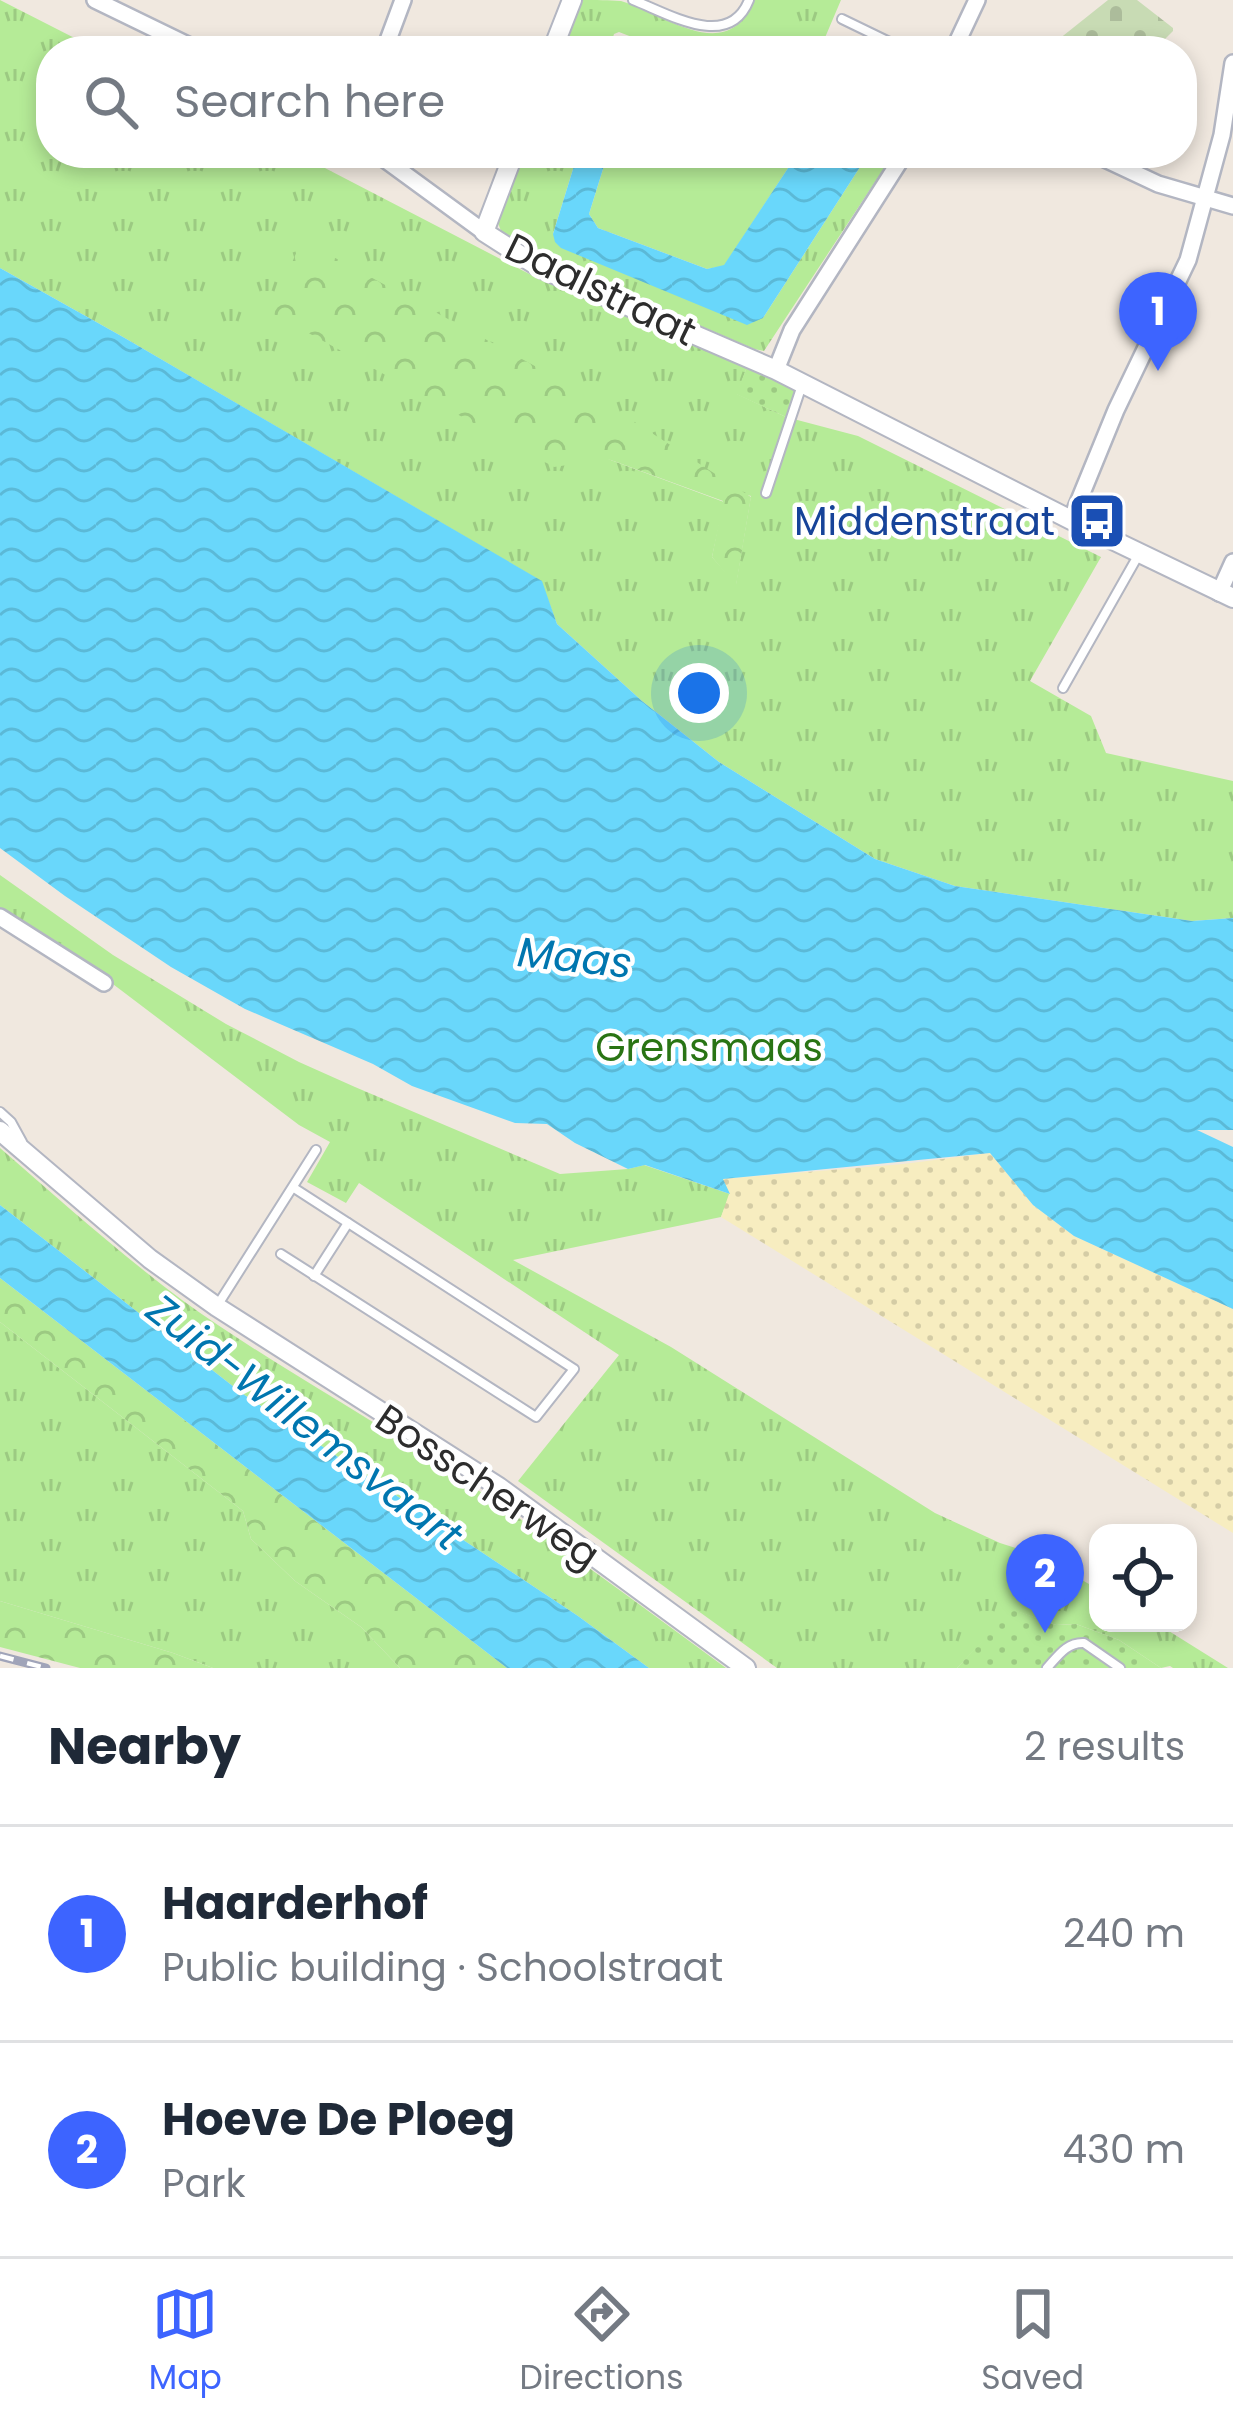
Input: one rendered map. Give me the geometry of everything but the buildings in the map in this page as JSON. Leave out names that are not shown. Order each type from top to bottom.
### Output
[{"type":"street","points":[[95,0],[169,36]]},
{"type":"street","points":[[390,36],[403,0]]},
{"type":"street","points":[[559,36],[572,0]]},
{"type":"street","points":[[960,36],[976,0]]},
{"type":"street","points":[[1070,520],[1115,410],[1187,260],[1222,135],[1233,63]]},
{"type":"street","name":"Daalstraat","points":[[397,168],[542,269],[776,370]]},
{"type":"street","points":[[484,232],[508,168]]},
{"type":"street","points":[[895,168],[792,330],[776,370],[1226,595],[1233,562]]},
{"type":"street","points":[[1124,168],[1158,184],[1233,206]]},
{"type":"street","points":[[0,917],[104,983]]},
{"type":"street","name":"Bosscherweg","points":[[0,1131],[150,1259],[499,1487],[746,1668]]},
{"type":"lane","points":[[633,0],[718,28],[735,22],[748,0]]},
{"type":"lane","points":[[842,20],[876,36]]},
{"type":"lane","points":[[766,493],[802,384]]},
{"type":"lane","points":[[1063,688],[1139,553]]},
{"type":"lane","points":[[0,1112],[19,1135],[26,1155]]},
{"type":"lane","points":[[217,1307],[316,1150]]},
{"type":"lane","points":[[281,1254],[536,1417],[574,1369],[294,1188]]},
{"type":"lane","points":[[314,1276],[348,1222]]},
{"type":"lane","points":[[1047,1668],[1068,1646],[1079,1642],[1120,1668]]},
{"type":"green space","points":[[0,0],[71,36],[36,36],[36,168],[325,168],[539,279],[747,367],[737,394],[786,417],[858,436],[1101,557],[1030,681],[1091,716],[1106,753],[1233,781],[1233,918],[1192,921],[955,886],[875,859],[719,762],[642,701],[557,624],[541,581],[0,268]],"holes":[[[608,459],[751,496],[736,584],[712,557],[724,502]]]},
{"type":"green space","points":[[583,0],[621,1],[712,33],[728,30],[742,20],[754,0],[841,0],[826,36],[629,36],[619,32],[569,36]]},
{"type":"green space","points":[[1108,0],[1137,0],[1173,28],[1168,36],[1063,36]]},
{"type":"green space","points":[[518,168],[573,168],[553,234],[763,318],[859,168],[884,168],[764,351],[546,259],[501,231],[498,223]]},
{"type":"green space","points":[[603,168],[788,168],[724,266],[707,269],[598,228],[589,214]]},
{"type":"green space","points":[[302,240],[616,410],[751,497],[736,586],[712,557],[723,501],[608,459],[554,467],[270,312]]},
{"type":"green space","points":[[747,367],[796,391],[786,417],[736,394]]},
{"type":"green space","points":[[0,875],[113,955],[226,1024],[299,1062],[560,1174],[644,1165],[730,1194],[721,1217],[513,1260],[671,1347],[935,1513],[1037,1555],[1089,1584],[1089,1629],[1056,1625],[1013,1610],[957,1668],[777,1668],[518,1481],[619,1355],[359,1183],[346,1203],[307,1182],[330,1142],[299,1125],[97,972],[0,907]]},
{"type":"green space","points":[[0,1148],[182,1300],[466,1482],[726,1668],[649,1668],[243,1394],[0,1205]]},
{"type":"green space","points":[[0,1278],[507,1668],[400,1668],[361,1627],[295,1581],[251,1539],[243,1511],[0,1322]]},
{"type":"green space","points":[[0,1322],[243,1511],[251,1539],[295,1581],[361,1627],[400,1668],[213,1668],[0,1601]]},
{"type":"green space","points":[[0,1601],[213,1668],[80,1668],[0,1647]]},
{"type":"green space","points":[[1012,1609],[1119,1640],[1161,1668],[957,1668]]},
{"type":"green space","points":[[1098,1632],[1170,1632],[1228,1668],[1161,1668],[1119,1640]]},
{"type":"sand","points":[[990,1153],[1033,1205],[1074,1236],[1233,1309],[1233,1533],[721,1217],[729,1194],[722,1179]]},
{"type":"water","points":[[573,168],[603,168],[589,214],[598,228],[707,269],[724,265],[788,168],[859,168],[763,318],[747,325],[561,248],[553,234]]},
{"type":"water","name":"Maas","points":[[0,268],[542,581],[557,624],[642,701],[719,762],[875,859],[955,886],[1192,921],[1233,918],[1233,1130],[1197,1130],[1233,1147],[1233,1309],[1074,1236],[1033,1205],[990,1153],[723,1179],[730,1194],[645,1165],[628,1169],[547,1124],[515,1123],[412,1086],[373,1064],[245,1009],[171,967],[0,848]]},
{"type":"water","points":[[0,1205],[243,1394],[649,1668],[507,1668],[0,1278]]},
{"type":"railway","points":[[0,1656],[46,1668]]},
{"type":"place","name":"Haarderhof","points":[[1158,371]]},
{"type":"place","name":"Middenstraat","points":[[1097,521]]},
{"type":"place","name":"Hoeve De Ploeg","points":[[1045,1633]]},
{"type":"park label","name":"Grensmaas","points":[[709,1047]]},
{"type":"water label","name":"Zuid-Willemsvaart","points":[[305,1422]]}]
